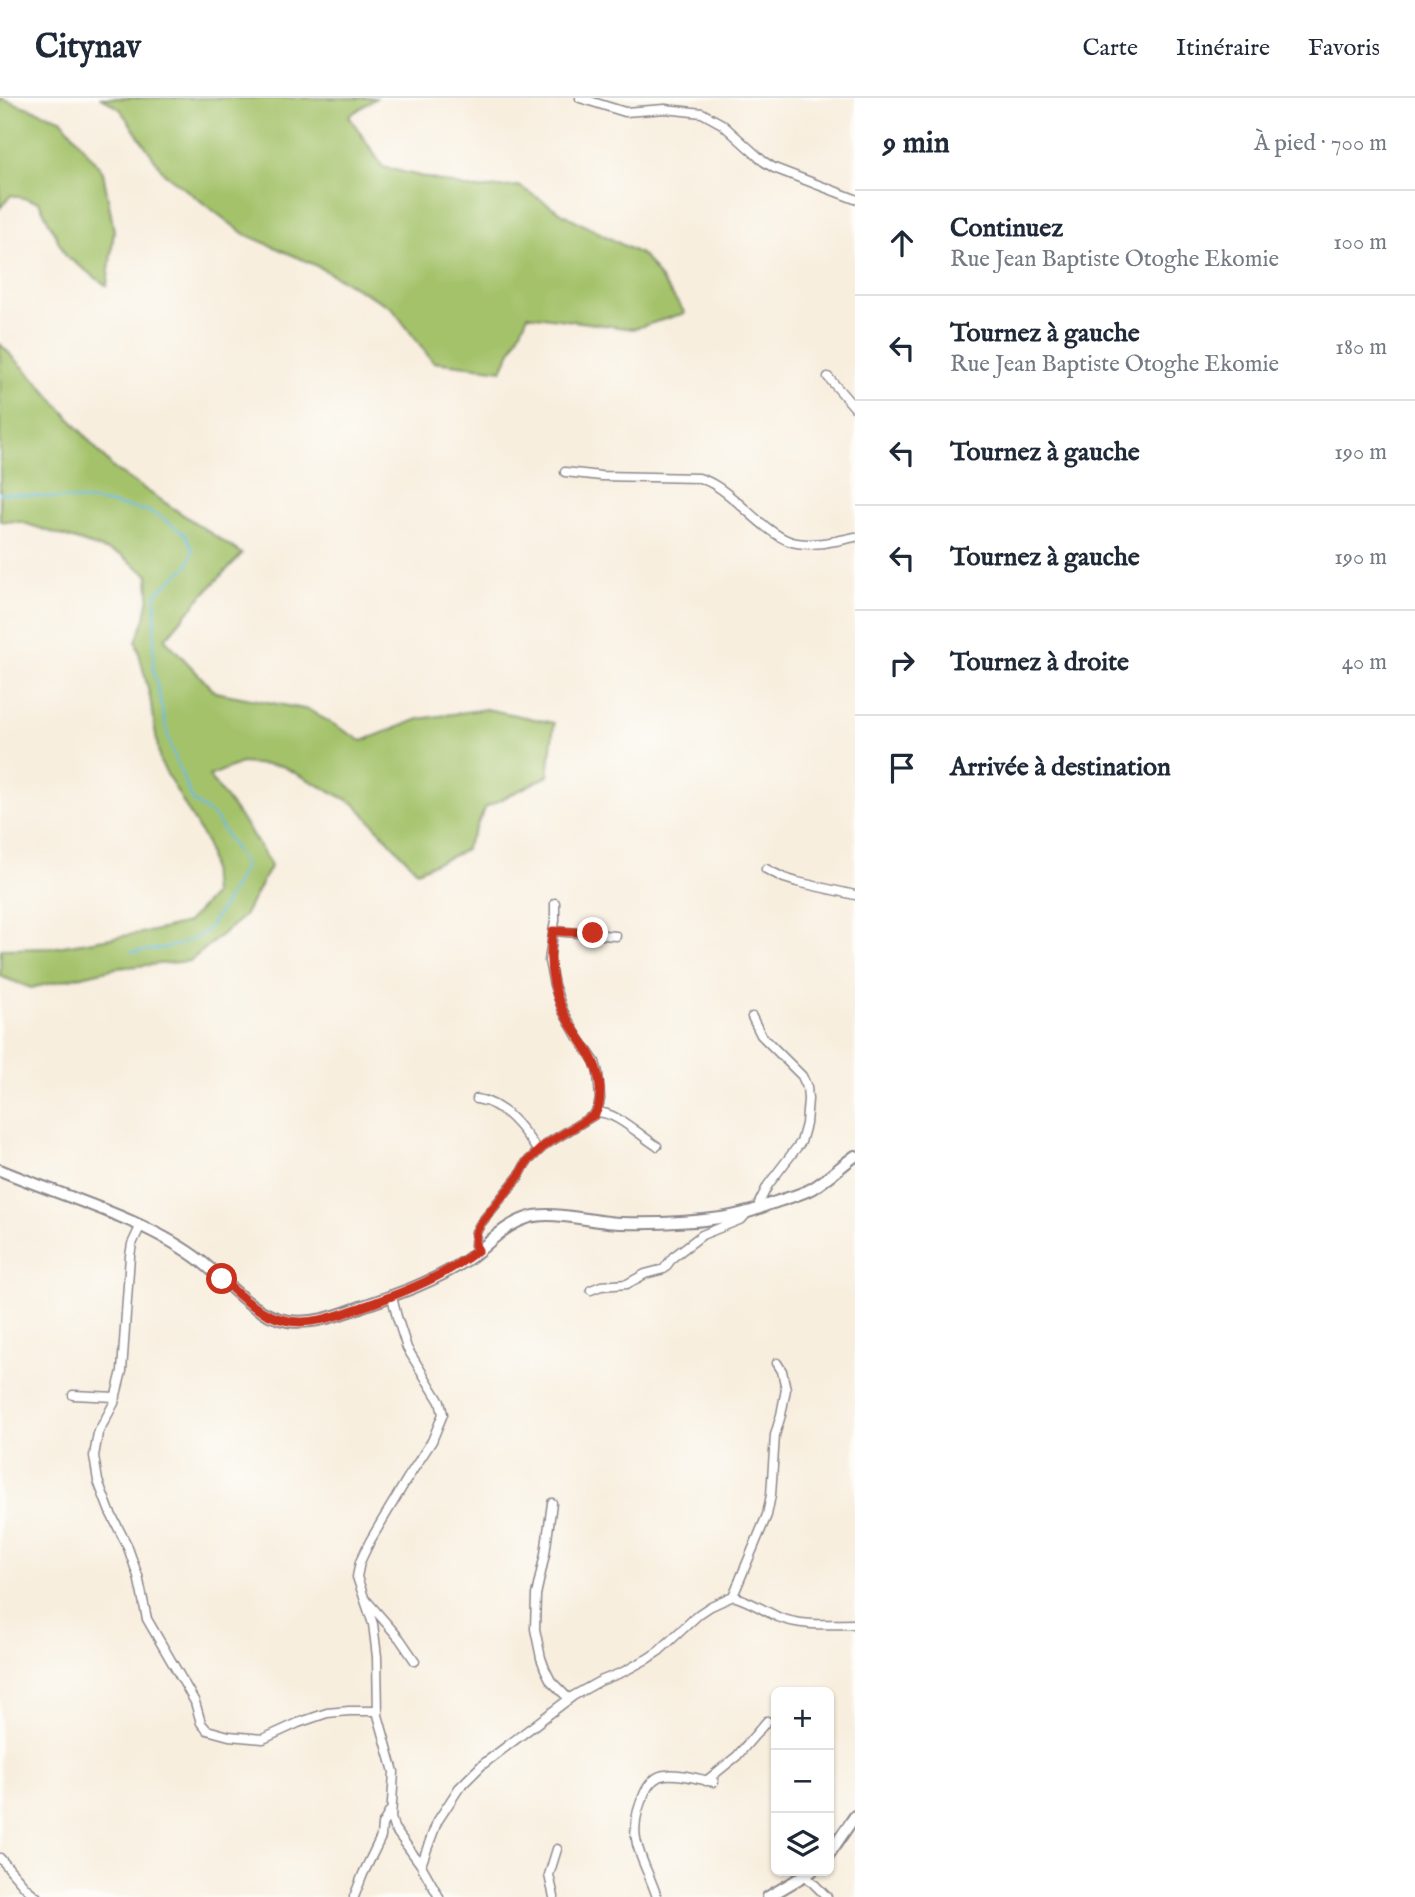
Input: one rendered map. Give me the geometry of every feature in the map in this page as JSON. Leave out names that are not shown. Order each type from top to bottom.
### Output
[{"type":"street","points":[[580,98],[625,112],[665,109],[702,113],[722,124],[774,168],[855,200]]},
{"type":"street","points":[[828,377],[855,408]]},
{"type":"street","points":[[565,472],[601,476],[699,478],[720,488],[788,541],[814,544],[855,537]]},
{"type":"street","points":[[766,869],[797,882],[855,895]]},
{"type":"street","points":[[478,1250],[475,1238],[481,1223],[537,1150],[594,1115],[600,1099],[600,1082],[595,1062],[563,1011],[554,985],[550,961],[555,903]]},
{"type":"street","points":[[553,931],[616,936]]},
{"type":"street","points":[[752,1017],[761,1035],[802,1076],[808,1098],[806,1124],[801,1142],[768,1185],[759,1203],[768,1204]]},
{"type":"street","points":[[477,1100],[496,1104],[517,1124],[537,1150]]},
{"type":"street","points":[[596,1112],[611,1114],[657,1146]]},
{"type":"street","points":[[0,1170],[106,1211],[176,1244],[262,1312],[287,1321],[314,1321],[392,1297],[431,1280],[466,1260],[488,1241],[525,1218],[551,1214],[622,1223],[692,1220],[748,1212],[802,1193],[855,1156]]},
{"type":"street","points":[[591,1290],[601,1286],[627,1284],[645,1274],[664,1269],[673,1257],[702,1235],[742,1219],[748,1212]]},
{"type":"street","points":[[140,1227],[130,1256],[122,1371],[114,1404],[98,1433],[94,1456],[98,1481],[134,1566],[147,1619],[190,1692],[201,1723],[207,1730],[263,1740],[327,1713],[378,1710]]},
{"type":"street","points":[[392,1297],[407,1348],[440,1402],[443,1414],[432,1441],[382,1520],[360,1562],[357,1577],[373,1623],[378,1710],[394,1772],[390,1811],[394,1828],[421,1865],[439,1897]]},
{"type":"street","points":[[733,1596],[767,1515],[771,1495],[775,1435],[786,1389],[782,1371],[777,1363]]},
{"type":"street","points":[[73,1395],[116,1397]]},
{"type":"street","points":[[552,1503],[536,1595],[535,1629],[545,1669],[551,1681],[569,1699]]},
{"type":"street","points":[[362,1594],[415,1661]]},
{"type":"street","points":[[421,1865],[437,1822],[459,1788],[482,1765],[569,1699],[659,1651],[699,1614],[719,1602],[733,1596],[778,1617],[796,1622],[818,1625],[855,1624]]},
{"type":"street","points":[[657,1897],[638,1851],[634,1828],[648,1786],[655,1778],[663,1775],[710,1782],[767,1721]]},
{"type":"street","points":[[355,1897],[381,1837],[382,1825],[390,1811]]},
{"type":"street","points":[[834,1847],[855,1816]]},
{"type":"street","points":[[554,1897],[549,1875],[557,1849]]},
{"type":"street","points":[[0,1858],[37,1897]]},
{"type":"street","points":[[768,1897],[804,1876]]},
{"type":"street","points":[[811,1876],[827,1897]]},
{"type":"green space","points":[[0,98],[61,119],[103,172],[114,231],[107,286],[66,256],[39,202],[11,195],[0,208]]},
{"type":"green space","points":[[102,98],[376,98],[349,116],[383,167],[473,189],[519,186],[565,215],[644,256],[685,313],[633,329],[528,315],[502,370],[433,362],[391,307],[313,264],[244,234],[164,173],[120,109]]},
{"type":"green space","points":[[0,344],[39,383],[113,468],[242,554],[165,639],[215,692],[309,710],[362,741],[419,719],[486,709],[554,723],[548,776],[486,807],[464,851],[417,871],[355,804],[282,766],[241,763],[209,776],[246,825],[271,865],[244,916],[190,961],[116,968],[31,988],[0,976],[1,949],[51,948],[187,923],[213,895],[206,842],[160,762],[150,697],[136,641],[145,618],[149,596],[148,575],[121,555],[21,522],[0,521]]},
{"type":"waterway","points":[[0,493],[95,501],[148,511],[186,535],[193,551],[188,566],[156,593],[153,667],[170,745],[193,801],[216,818],[245,866],[218,914],[201,935],[176,945],[131,952]]},
{"type":"route","points":[[222,1279],[249,1304],[262,1312],[287,1321],[314,1321],[412,1289],[466,1260],[478,1250],[475,1245],[476,1232],[526,1163],[537,1150],[594,1115],[598,1108],[600,1082],[595,1062],[563,1011],[554,985],[550,961],[553,931],[593,933]]}]
